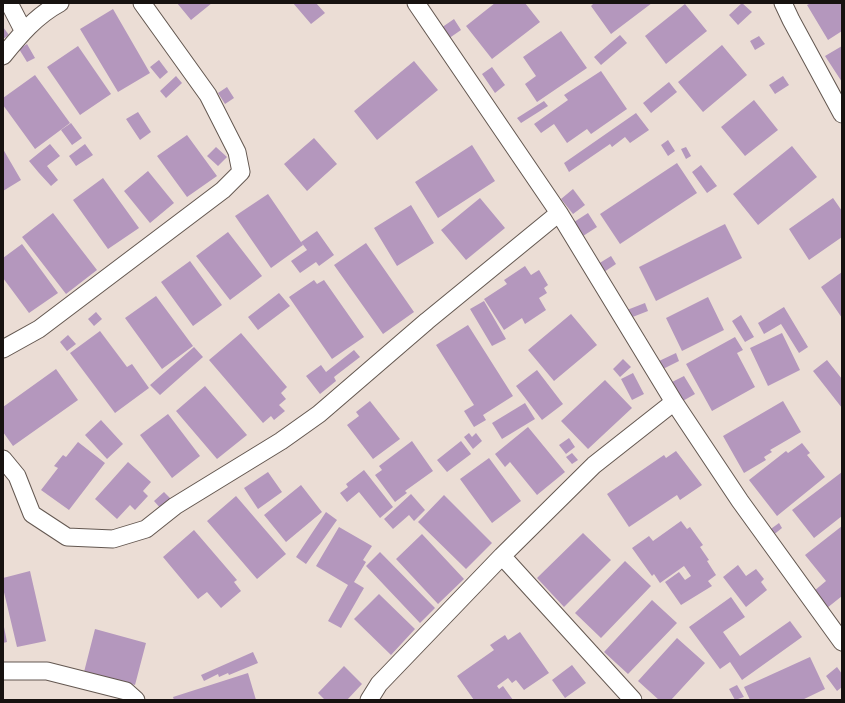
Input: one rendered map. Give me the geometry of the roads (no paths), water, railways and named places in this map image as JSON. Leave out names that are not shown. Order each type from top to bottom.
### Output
[{"type":"street","points":[[9,3],[23,30]]},
{"type":"street","points":[[3,56],[23,30],[45,11],[60,3]]},
{"type":"street","points":[[3,349],[38,329],[223,190],[241,172],[237,152],[208,95],[142,3]]},
{"type":"street","points":[[416,3],[559,213],[674,402],[740,502],[842,642]]},
{"type":"street","points":[[783,3],[842,114]]},
{"type":"street","points":[[3,459],[17,476],[32,514],[67,537],[113,539],[146,529],[175,506],[281,441],[319,414],[438,312],[559,213]]},
{"type":"street","points":[[369,700],[380,684],[502,556],[594,465],[674,402]]},
{"type":"street","points":[[502,556],[633,700]]},
{"type":"street","points":[[3,671],[48,671],[126,691],[136,700]]}]
